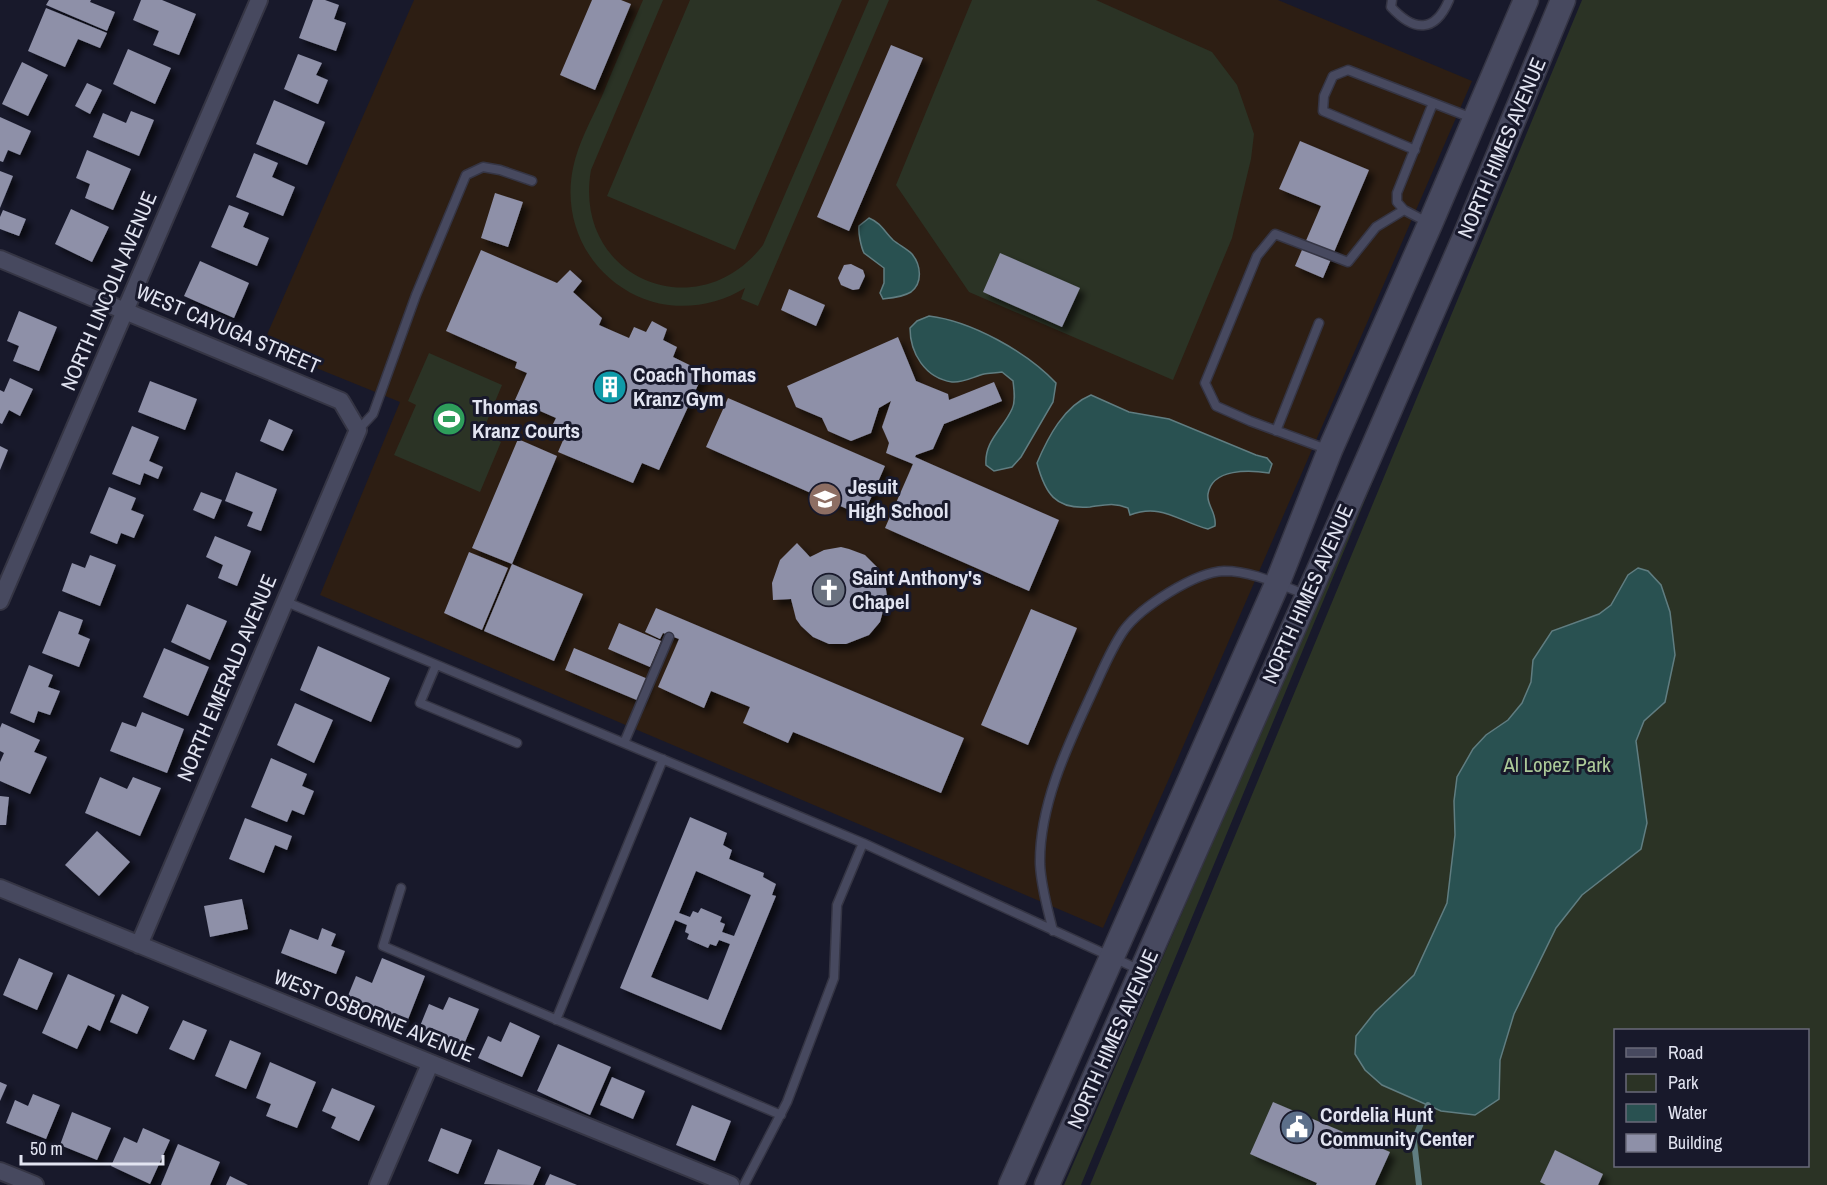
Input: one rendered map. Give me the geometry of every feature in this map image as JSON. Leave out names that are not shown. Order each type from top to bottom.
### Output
[{"type":"street","name":"NORTH LINCOLN AVENUE","points":[[0,601],[259,0]]},
{"type":"street","name":"NORTH HIMES AVENUE","points":[[1011,1185],[1277,584],[1330,450],[1526,0]]},
{"type":"street","name":"NORTH HIMES AVENUE","points":[[1047,1185],[1464,239],[1563,0]]},
{"type":"street","points":[[1430,224],[1464,239]]},
{"type":"street","name":"WEST CAYUGA STREET","points":[[0,259],[341,401],[358,430]]},
{"type":"street","name":"NORTH EMERALD AVENUE","points":[[139,945],[358,430]]},
{"type":"street","points":[[1330,450],[1366,464]]},
{"type":"street","name":"WEST OSBORNE AVENUE","points":[[0,888],[731,1185]]},
{"type":"street","points":[[378,1185],[430,1064]]},
{"type":"street","points":[[0,1171],[35,1185]]},
{"type":"lane","points":[[1392,0],[1391,7],[1398,15],[1409,23],[1422,27],[1437,21],[1449,0]]},
{"type":"lane","points":[[1415,150],[1323,111],[1324,96],[1333,76],[1348,70],[1475,119]]},
{"type":"lane","points":[[1430,224],[1404,210],[1397,202],[1398,193],[1433,103]]},
{"type":"lane","points":[[358,430],[373,414],[416,295],[466,175],[483,167],[532,181]]},
{"type":"lane","points":[[1330,450],[1250,422],[1216,406],[1205,383],[1257,256],[1275,234],[1348,261],[1376,227],[1404,210]]},
{"type":"lane","points":[[1276,431],[1319,323]]},
{"type":"lane","points":[[1053,931],[1040,864],[1050,797],[1065,751],[1106,664],[1125,630],[1174,588],[1201,576],[1222,571],[1247,573],[1307,595]]},
{"type":"lane","points":[[284,601],[863,843],[1143,971]]},
{"type":"lane","points":[[624,743],[669,637]]},
{"type":"lane","points":[[436,664],[420,703],[517,743]]},
{"type":"lane","points":[[556,1020],[663,759]]},
{"type":"lane","points":[[744,1185],[780,1115],[834,978],[837,905],[863,843]]},
{"type":"lane","points":[[401,888],[383,946],[780,1115]]},
{"type":"shaded area","name":"Jesuit High School","points":[[414,0],[1278,0],[1472,81],[1103,928],[320,595],[400,402],[262,346]]},
{"type":"green space","points":[[643,0],[663,0],[591,170],[590,207],[601,239],[620,263],[645,280],[675,287],[706,285],[736,271],[763,245],[869,0],[889,0],[758,306],[741,299],[745,288],[719,300],[692,306],[664,304],[637,296],[605,274],[582,243],[575,226],[571,207],[571,188],[575,159]]},
{"type":"green space","points":[[690,0],[842,0],[735,250],[607,196]]},
{"type":"green space","points":[[972,0],[1096,0],[1212,52],[1237,85],[1254,134],[1251,159],[1232,238],[1173,380],[969,292],[896,185]]},
{"type":"green space","name":"Al Lopez Park","points":[[1582,0],[1827,0],[1827,1185],[1090,1185]]},
{"type":"green space","points":[[1453,288],[1081,1185],[1064,1185]]},
{"type":"green space","name":"Thomas Kranz Courts","points":[[429,353],[502,385],[482,433],[501,442],[480,492],[394,455],[416,405],[408,401]]},
{"type":"water","points":[[869,218],[915,258],[919,268],[919,279],[915,288],[908,294],[883,299],[880,293],[884,283],[884,268],[864,253],[860,240],[859,226]]},
{"type":"water","points":[[929,316],[980,331],[1014,349],[1056,383],[1053,402],[1021,457],[1012,467],[994,471],[986,465],[986,457],[991,442],[1013,406],[1013,381],[1002,372],[952,382],[942,380],[927,370],[916,355],[910,328],[917,321]]},
{"type":"water","points":[[1091,395],[1129,412],[1169,419],[1267,458],[1272,464],[1269,473],[1242,471],[1217,479],[1208,494],[1215,526],[1208,529],[1160,512],[1141,512],[1130,515],[1128,508],[1118,505],[1068,506],[1048,491],[1037,463],[1046,443],[1065,414],[1081,400]]},
{"type":"water","points":[[1638,568],[1648,571],[1661,585],[1670,612],[1675,655],[1665,702],[1644,721],[1636,741],[1647,823],[1641,849],[1582,895],[1556,928],[1514,1014],[1500,1060],[1499,1099],[1475,1115],[1441,1111],[1382,1085],[1365,1070],[1355,1054],[1356,1036],[1375,1012],[1414,975],[1447,903],[1455,835],[1454,801],[1457,777],[1473,749],[1486,735],[1508,720],[1522,703],[1531,682],[1533,660],[1552,631],[1599,614],[1611,605],[1628,575]]},
{"type":"building","points":[[49,0],[91,0],[90,2],[115,12],[107,31],[46,5]]},
{"type":"building","points":[[141,0],[162,0],[196,14],[179,55],[153,45],[159,31],[133,20]]},
{"type":"building","points":[[313,0],[325,0],[339,5],[334,19],[346,23],[336,51],[299,38]]},
{"type":"building","points":[[592,0],[621,0],[631,4],[595,90],[560,75]]},
{"type":"building","points":[[46,8],[107,33],[100,48],[78,39],[65,67],[28,51]]},
{"type":"building","points":[[891,45],[923,58],[849,231],[817,217]]},
{"type":"building","points":[[128,49],[171,68],[155,104],[113,84]]},
{"type":"building","points":[[298,54],[322,63],[316,75],[328,80],[318,104],[284,89]]},
{"type":"building","points":[[22,62],[48,75],[28,116],[2,104]]},
{"type":"building","points":[[87,83],[102,90],[90,114],[75,106]]},
{"type":"building","points":[[274,100],[325,122],[307,165],[256,144]]},
{"type":"building","points":[[131,111],[154,120],[139,156],[93,137],[103,113],[126,123]]},
{"type":"building","points":[[0,117],[31,131],[20,155],[8,150],[3,162],[0,161]]},
{"type":"building","points":[[1300,141],[1369,170],[1323,278],[1295,266],[1321,206],[1279,189]]},
{"type":"building","points":[[87,150],[131,169],[113,210],[85,198],[90,184],[76,178]]},
{"type":"building","points":[[254,153],[278,163],[272,177],[295,187],[283,216],[236,197]]},
{"type":"building","points":[[0,171],[13,176],[0,208]]},
{"type":"building","points":[[495,193],[523,202],[508,247],[481,238]]},
{"type":"building","points":[[229,205],[249,213],[243,227],[269,238],[257,266],[211,247]]},
{"type":"building","points":[[71,209],[109,227],[92,262],[55,244]]},
{"type":"building","points":[[3,210],[26,219],[19,236],[0,229],[0,217]]},
{"type":"building","name":"Coach Thomas Kranz Gym","points":[[481,250],[557,283],[570,270],[582,281],[573,292],[602,318],[599,325],[629,338],[634,327],[646,332],[652,321],[667,329],[663,340],[677,347],[673,357],[704,372],[659,470],[642,463],[633,483],[558,452],[567,431],[553,424],[556,418],[515,400],[527,373],[515,368],[517,362],[446,331]]},
{"type":"building","points":[[1000,253],[1080,288],[1062,327],[983,292]]},
{"type":"building","points":[[200,261],[249,283],[234,318],[184,296]]},
{"type":"building","points":[[851,264],[863,270],[865,276],[859,289],[853,290],[841,285],[838,278],[844,265]]},
{"type":"building","points":[[789,289],[825,305],[816,326],[781,310]]},
{"type":"building","points":[[19,311],[57,327],[39,371],[13,361],[19,346],[7,341]]},
{"type":"building","points":[[898,337],[916,381],[948,394],[949,400],[994,382],[1002,401],[944,424],[933,449],[915,457],[1059,520],[1029,591],[885,528],[913,464],[886,453],[889,443],[882,427],[891,401],[879,408],[871,433],[851,441],[828,431],[822,418],[796,407],[787,386]]},
{"type":"building","points":[[10,378],[33,389],[20,416],[9,410],[2,424],[0,423],[0,390],[4,392]]},
{"type":"building","points":[[150,381],[197,399],[185,430],[138,412]]},
{"type":"building","points":[[728,398],[885,466],[863,516],[706,447]]},
{"type":"building","points":[[269,419],[293,430],[283,451],[260,441]]},
{"type":"building","points":[[132,426],[159,437],[149,461],[163,467],[158,479],[144,473],[140,485],[112,474]]},
{"type":"building","points":[[518,439],[557,456],[512,564],[472,548]]},
{"type":"building","points":[[0,446],[8,450],[0,470]]},
{"type":"building","points":[[236,472],[277,489],[261,531],[247,526],[253,512],[225,501]]},
{"type":"building","points":[[109,487],[136,498],[131,510],[144,515],[134,538],[121,533],[117,544],[90,533]]},
{"type":"building","points":[[201,492],[222,500],[214,519],[193,510]]},
{"type":"building","points":[[215,536],[251,551],[237,586],[218,578],[223,565],[206,557]]},
{"type":"building","name":"Saint Anthony's Chapel","points":[[797,543],[810,557],[824,550],[841,547],[865,555],[877,567],[885,582],[887,597],[880,622],[869,635],[846,644],[829,644],[813,637],[801,626],[796,619],[791,599],[773,600],[772,583],[780,560]]},
{"type":"building","points":[[469,552],[508,568],[482,630],[444,613]]},
{"type":"building","points":[[90,555],[116,565],[100,606],[62,591],[72,563],[85,568]]},
{"type":"building","points":[[512,564],[583,594],[554,661],[484,631]]},
{"type":"building","points":[[187,604],[227,621],[210,660],[171,642]]},
{"type":"building","points":[[656,608],[964,738],[941,793],[793,732],[788,743],[743,723],[750,707],[711,691],[704,708],[658,687],[679,639],[663,633],[660,639],[645,632]]},
{"type":"building","points":[[1031,609],[1077,628],[1028,745],[981,725]]},
{"type":"building","points":[[59,611],[83,620],[78,634],[90,639],[79,667],[42,653]]},
{"type":"building","points":[[619,623],[661,641],[650,667],[608,649]]},
{"type":"building","points":[[318,646],[390,678],[371,722],[300,690]]},
{"type":"building","points":[[164,648],[209,667],[188,716],[143,697]]},
{"type":"building","points":[[574,648],[648,679],[639,701],[565,670]]},
{"type":"building","points":[[29,665],[53,675],[48,687],[60,691],[50,715],[38,711],[34,723],[10,713]]},
{"type":"building","points":[[295,703],[333,720],[314,763],[277,745]]},
{"type":"building","points":[[142,712],[184,729],[167,773],[110,751],[122,722],[136,727]]},
{"type":"building","points":[[2,723],[40,740],[34,752],[47,757],[30,794],[0,781],[0,762],[4,753],[0,751]]},
{"type":"building","points":[[271,758],[307,774],[302,786],[314,791],[304,815],[292,810],[287,822],[251,807]]},
{"type":"building","points":[[100,777],[127,789],[133,777],[161,788],[140,836],[85,813]]},
{"type":"building","points":[[0,796],[9,797],[6,825],[0,825]]},
{"type":"building","points":[[690,817],[727,833],[723,845],[732,850],[729,859],[764,873],[763,877],[776,884],[772,895],[776,896],[721,1030],[620,988]],"holes":[[[696,871],[751,895],[734,936],[722,932],[725,924],[720,922],[722,917],[701,908],[698,913],[693,911],[690,917],[679,913]],[[675,920],[687,925],[685,932],[689,934],[687,939],[708,948],[710,944],[716,946],[719,940],[730,944],[708,1000],[651,977]]]},
{"type":"building","points":[[245,818],[292,836],[287,850],[275,845],[264,873],[229,859]]},
{"type":"building","points":[[97,831],[130,862],[99,896],[65,865]]},
{"type":"building","points":[[242,899],[248,929],[210,937],[204,906]]},
{"type":"building","points":[[322,928],[336,934],[331,946],[345,951],[336,974],[281,953],[290,929],[318,940]]},
{"type":"building","points":[[19,958],[53,973],[37,1010],[3,995]]},
{"type":"building","points":[[382,958],[425,976],[407,1022],[367,1005],[363,1016],[343,1008],[356,976],[372,983]]},
{"type":"building","points":[[68,974],[115,995],[100,1031],[88,1025],[77,1049],[42,1033]]},
{"type":"building","points":[[122,994],[149,1007],[137,1034],[110,1022]]},
{"type":"building","points":[[449,997],[479,1009],[462,1049],[418,1031],[429,1004],[443,1010]]},
{"type":"building","points":[[183,1020],[207,1030],[194,1060],[169,1049]]},
{"type":"building","points":[[510,1022],[540,1036],[522,1077],[478,1058],[488,1036],[501,1042]]},
{"type":"building","points":[[230,1040],[261,1053],[246,1089],[215,1076]]},
{"type":"building","points":[[558,1044],[611,1067],[590,1115],[537,1091]]},
{"type":"building","points":[[270,1062],[316,1082],[297,1128],[266,1116],[271,1104],[256,1098]]},
{"type":"building","points":[[612,1077],[645,1091],[633,1119],[600,1105]]},
{"type":"building","points":[[0,1082],[7,1085],[0,1101]]},
{"type":"building","points":[[332,1088],[375,1106],[359,1141],[331,1128],[336,1117],[322,1111]]},
{"type":"building","points":[[33,1094],[60,1105],[46,1139],[6,1123],[15,1100],[28,1106]]},
{"type":"building","name":"Cordelia Hunt Community Center","points":[[1273,1102],[1390,1152],[1375,1185],[1316,1185],[1317,1183],[1250,1154]]},
{"type":"building","points":[[692,1105],[731,1121],[715,1161],[676,1145]]},
{"type":"building","points":[[72,1112],[111,1128],[97,1160],[60,1145]]},
{"type":"building","points":[[143,1128],[170,1140],[150,1184],[111,1166],[124,1137],[137,1143]]},
{"type":"building","points":[[441,1128],[472,1140],[458,1174],[428,1161]]},
{"type":"building","points":[[178,1144],[220,1162],[210,1185],[161,1185]]},
{"type":"building","points":[[498,1149],[541,1167],[533,1185],[484,1184]]},
{"type":"building","points":[[1555,1150],[1603,1174],[1598,1185],[1546,1185],[1540,1182]]},
{"type":"building","points":[[550,1174],[577,1185],[545,1185]]},
{"type":"building","points":[[230,1176],[248,1185],[226,1185]]},
{"type":"waterway","points":[[1419,1185],[1414,1141],[1428,1105]]},
{"type":"place","name":"Coach Thomas Kranz Gym","points":[[610,387]]},
{"type":"place","name":"Thomas Kranz Courts","points":[[449,419]]},
{"type":"place","name":"Jesuit High School","points":[[825,499]]},
{"type":"place","name":"Saint Anthony's Chapel","points":[[829,590]]},
{"type":"place","name":"Cordelia Hunt Community Center","points":[[1297,1127]]}]
